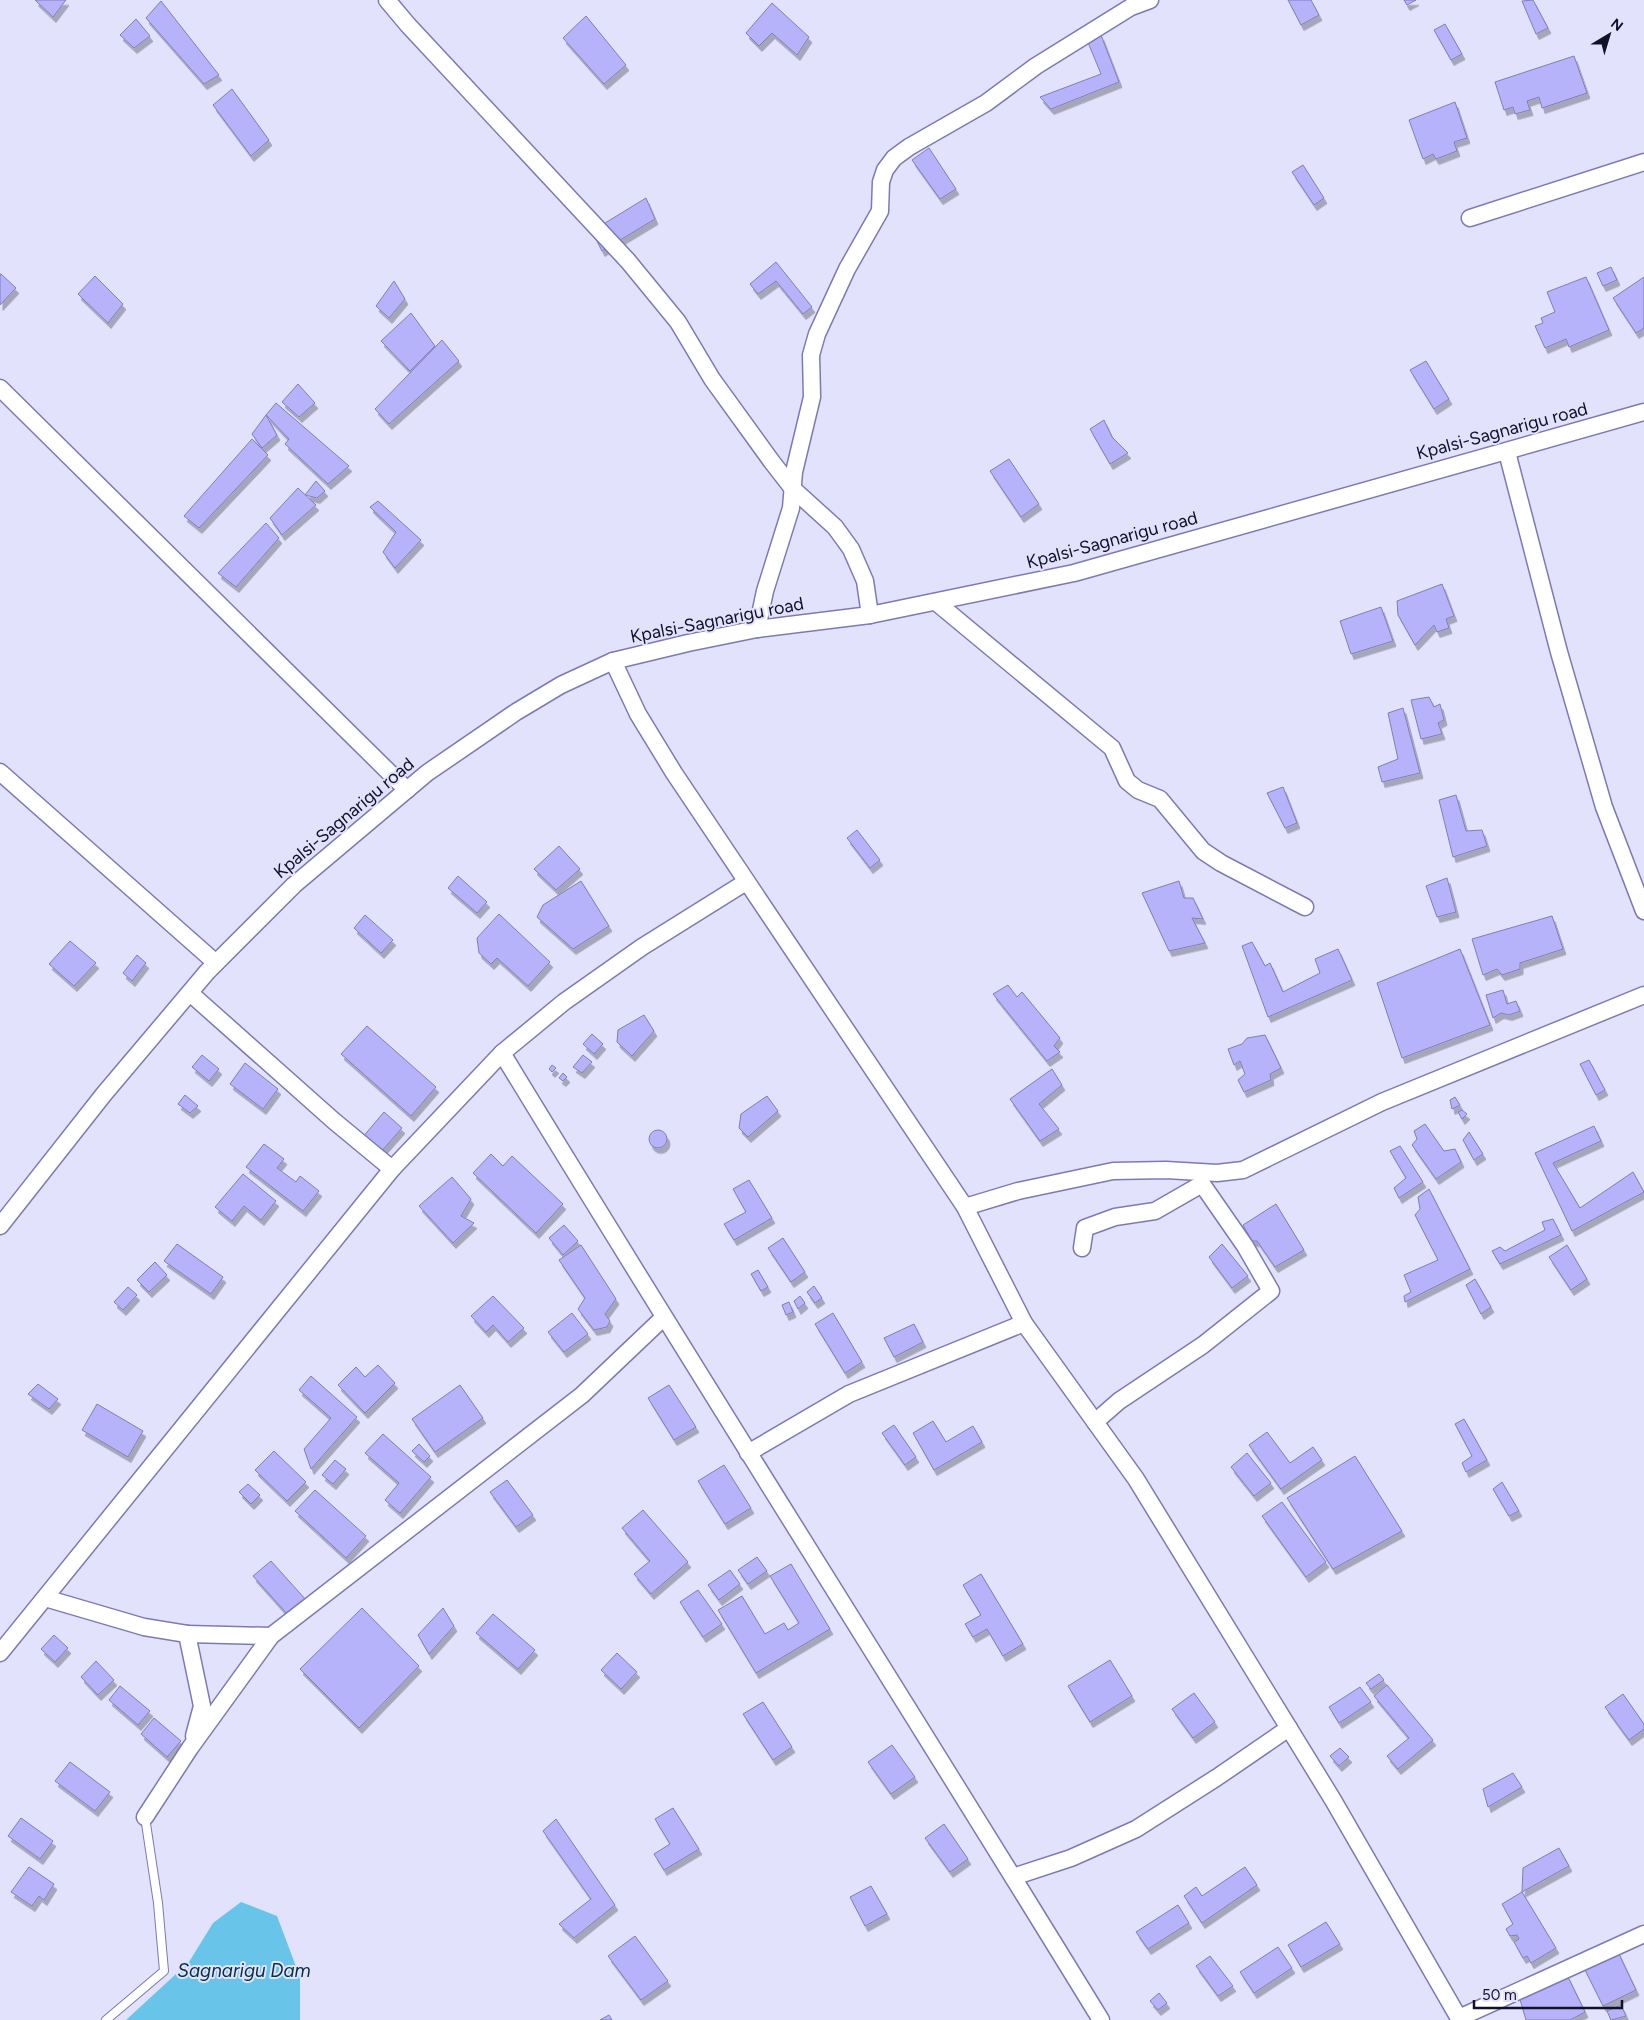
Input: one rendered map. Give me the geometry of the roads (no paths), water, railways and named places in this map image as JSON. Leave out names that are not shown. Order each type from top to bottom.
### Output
[{"type":"street","points":[[757,629],[765,591],[789,516],[794,472],[812,397],[811,355],[817,334],[847,269],[880,211],[881,182],[889,164],[909,147],[986,103],[1036,66],[1131,7],[1150,0]]},
{"type":"street","points":[[393,4],[628,261],[678,322],[712,379],[793,489],[835,528],[851,549],[865,581],[870,615]]},
{"type":"street","points":[[1470,218],[1644,162]]},
{"type":"street","points":[[0,388],[406,790]]},
{"type":"street","name":"Kpalsi-Sagnarigu road","points":[[0,1226],[104,1094],[190,993],[216,963],[294,885],[406,790],[516,712],[562,684],[613,661],[757,629],[870,615],[1074,573],[1644,412]]},
{"type":"street","points":[[1507,452],[1559,652],[1604,808],[1644,911]]},
{"type":"street","points":[[936,602],[1112,748],[1127,781],[1138,790],[1160,799],[1203,850],[1221,863],[1305,907]]},
{"type":"street","points":[[613,661],[638,714],[674,773],[965,1207],[1024,1323],[1136,1480],[1334,1800],[1459,2019],[1644,1934]]},
{"type":"street","points":[[0,772],[216,963]]},
{"type":"street","points":[[0,1653],[392,1169],[502,1053],[564,1002],[642,947],[746,882]]},
{"type":"street","points":[[190,993],[334,1121],[392,1169]]},
{"type":"street","points":[[965,1207],[1018,1191],[1113,1171],[1166,1170],[1217,1173],[1243,1170],[1382,1102],[1644,995]]},
{"type":"street","points":[[502,1053],[663,1318],[1102,2020]]},
{"type":"street","points":[[1082,1248],[1085,1228],[1115,1217],[1155,1211],[1202,1184],[1244,1246],[1271,1291],[1203,1345],[1119,1401],[1095,1422]]},
{"type":"street","points":[[145,1817],[190,1748],[271,1636],[582,1396],[663,1318]]},
{"type":"street","points":[[748,1453],[849,1394],[1024,1323]]},
{"type":"street","points":[[45,1598],[144,1627],[187,1634],[271,1636]]},
{"type":"street","points":[[187,1634],[202,1706],[190,1748]]},
{"type":"street","points":[[1014,1877],[1071,1858],[1136,1829],[1216,1778],[1289,1728]]},
{"type":"lane","points":[[106,2020],[164,1971],[158,1903],[145,1817]]},
{"type":"water","name":"Sagnarigu Dam","points":[[241,1902],[277,1916],[300,1977],[300,2020],[126,2020],[189,1962],[213,1923]]}]
